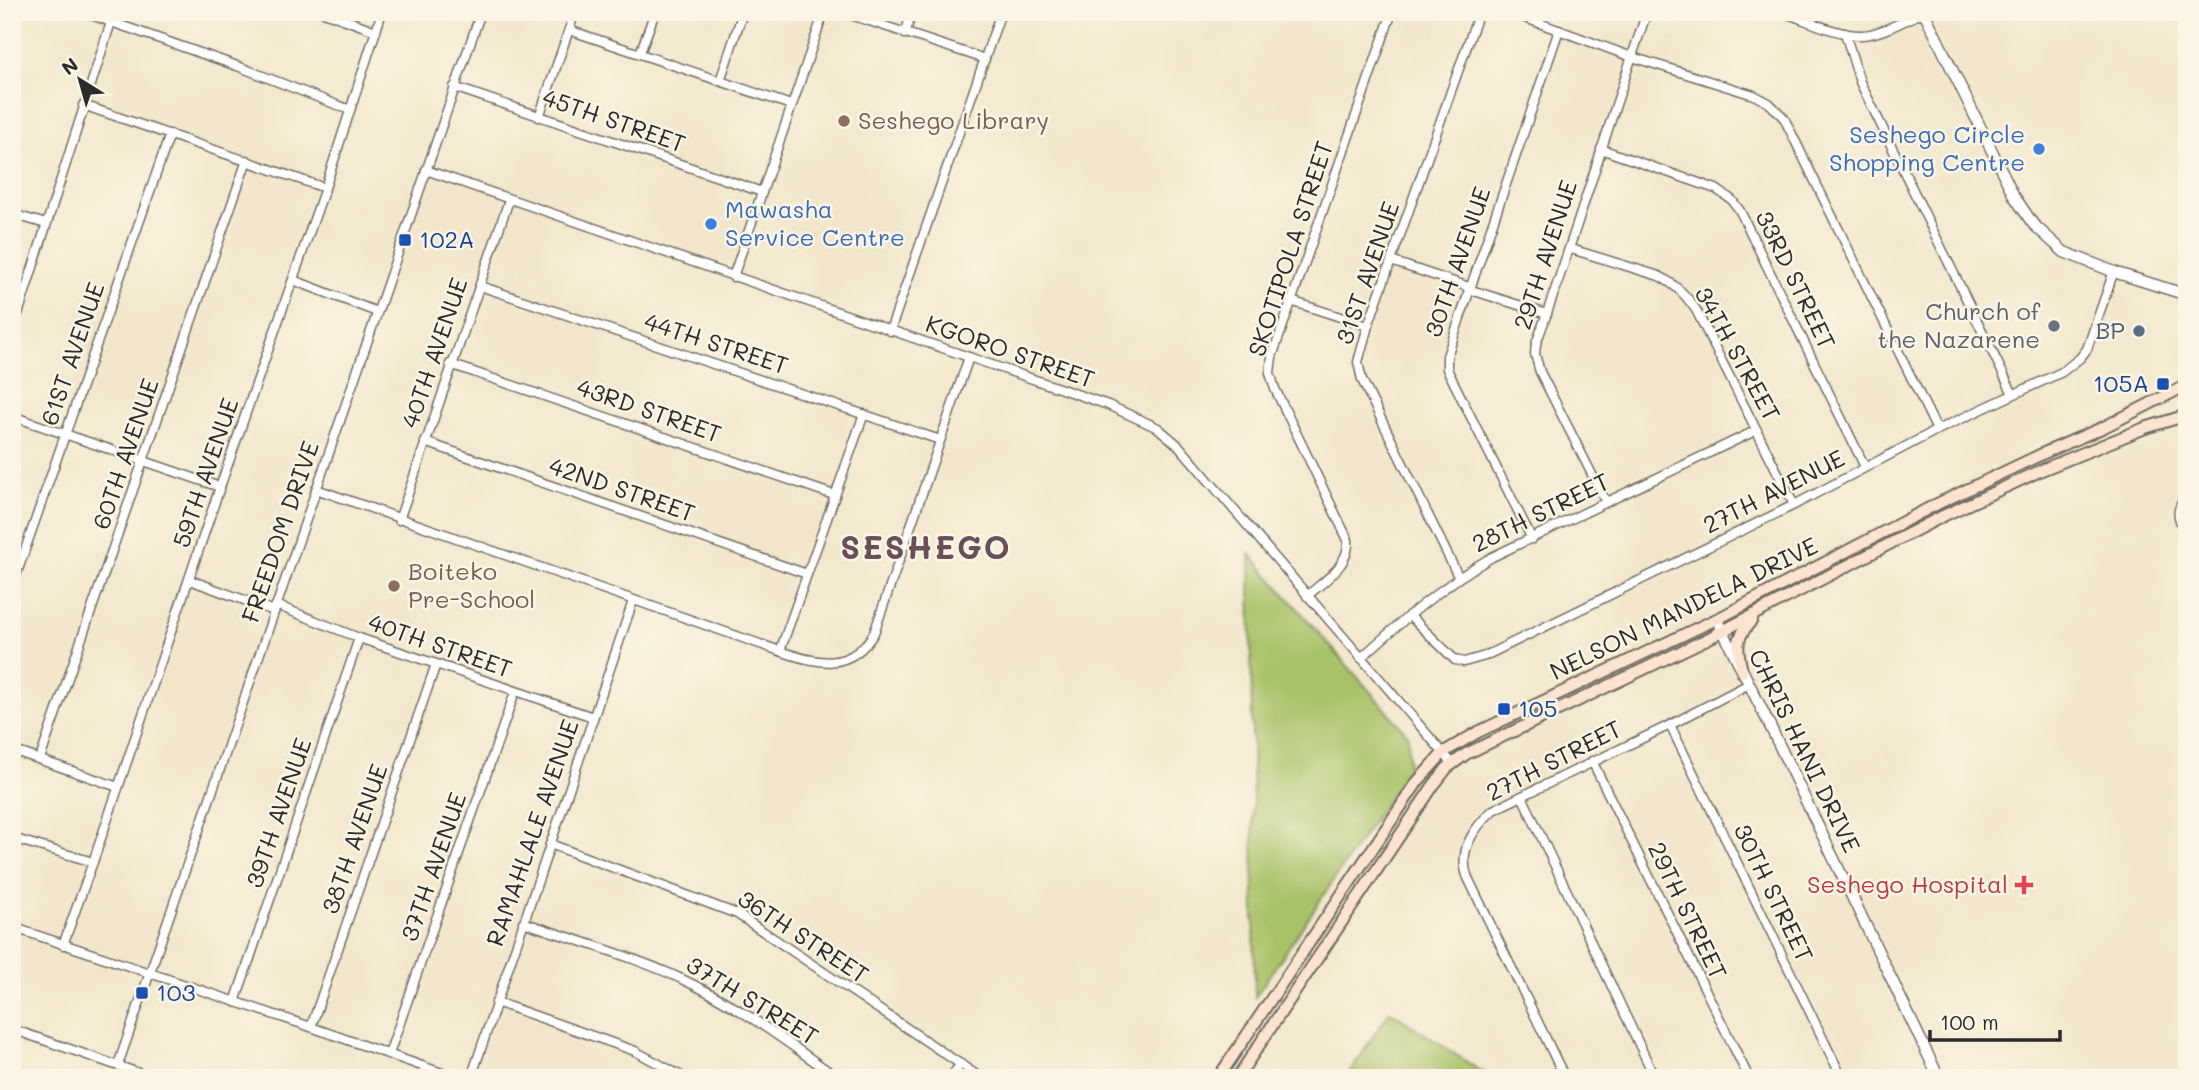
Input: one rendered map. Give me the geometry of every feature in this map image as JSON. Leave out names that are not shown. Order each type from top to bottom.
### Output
[{"type":"main road","name":"NELSON MANDELA DRIVE","points":[[1219,1078],[1418,781],[1444,752],[1485,729],[1717,619],[1937,504],[2104,427],[2187,385]]},
{"type":"main road","name":"NELSON MANDELA DRIVE","points":[[1237,1078],[1433,786],[1452,764],[1472,750],[1723,632],[1943,516],[2044,469],[2145,428],[2187,415]]},
{"type":"main road","points":[[1742,672],[1738,639],[1758,613]]},
{"type":"street","points":[[83,12],[240,67],[350,110]]},
{"type":"street","points":[[324,12],[376,31]]},
{"type":"street","name":"59TH AVENUE","points":[[63,945],[325,188],[382,12]]},
{"type":"street","name":"FREEDOM DRIVE","points":[[118,1065],[481,12]]},
{"type":"street","points":[[539,117],[575,12]]},
{"type":"street","points":[[640,53],[655,12]]},
{"type":"street","points":[[720,81],[743,12]]},
{"type":"street","points":[[733,277],[824,12]]},
{"type":"street","points":[[842,12],[985,59]]},
{"type":"street","points":[[905,33],[912,12]]},
{"type":"street","points":[[890,331],[1000,12]]},
{"type":"street","name":"SKOTIPOLA STREET","points":[[1307,596],[1341,565],[1348,547],[1345,530],[1270,378],[1272,357],[1392,12]]},
{"type":"street","name":"31ST AVENUE","points":[[1458,576],[1362,380],[1358,362],[1368,326],[1479,12]]},
{"type":"street","points":[[1509,12],[1632,57],[1754,95],[1769,103],[1784,118],[1937,430]]},
{"type":"street","name":"29TH AVENUE","points":[[1606,502],[1537,362],[1536,344],[1570,249],[1647,12]]},
{"type":"street","points":[[1782,12],[1845,33],[1861,35],[1924,12],[2021,208],[2033,224],[2064,252],[2184,293],[2187,304]]},
{"type":"street","points":[[12,333],[111,22]]},
{"type":"street","points":[[569,30],[791,105]]},
{"type":"street","name":"30TH AVENUE","points":[[1532,539],[1447,369],[1449,344],[1559,30]]},
{"type":"street","points":[[1845,33],[1860,82],[2013,394]]},
{"type":"street","name":"45TH STREET","points":[[454,87],[762,192]]},
{"type":"street","points":[[83,105],[325,188]]},
{"type":"street","name":"61ST AVENUE","points":[[12,587],[170,134]]},
{"type":"street","name":"33RD STREET","points":[[1601,149],[1716,189],[1732,200],[1740,211],[1865,467]]},
{"type":"street","name":"60TH AVENUE","points":[[40,759],[145,462],[247,160]]},
{"type":"street","name":"KGORO STREET","points":[[426,170],[1108,405],[1158,428],[1179,446],[1452,764]]},
{"type":"street","name":"40TH AVENUE","points":[[399,520],[450,364],[509,200]]},
{"type":"street","points":[[12,214],[46,224]]},
{"type":"street","name":"34TH STREET","points":[[1570,249],[1659,275],[1685,294],[1696,310],[1794,505]]},
{"type":"street","points":[[1391,261],[1547,314]]},
{"type":"street","name":"27TH AVENUE","points":[[1409,615],[1447,654],[1464,662],[1475,660],[1794,505],[1937,430],[2062,372],[2087,349],[2114,271]]},
{"type":"street","points":[[293,280],[377,312]]},
{"type":"street","name":"44TH STREET","points":[[480,286],[940,440]]},
{"type":"street","points":[[1292,301],[1368,326]]},
{"type":"street","points":[[316,489],[633,601],[823,663],[851,657],[862,650],[874,633],[969,357]]},
{"type":"street","name":"43RD STREET","points":[[450,364],[834,495]]},
{"type":"street","points":[[780,651],[864,414]]},
{"type":"street","points":[[12,416],[220,487]]},
{"type":"street","name":"28TH STREET","points":[[1361,658],[1458,576],[1757,430]]},
{"type":"street","name":"42ND STREET","points":[[425,442],[807,574]]},
{"type":"street","points":[[2187,498],[2178,514],[2187,535]]},
{"type":"street","name":"40TH STREET","points":[[190,580],[593,717]]},
{"type":"street","name":"RAMAHLALE AVENUE","points":[[471,1078],[633,601]]},
{"type":"street","name":"CHRIS HANI DRIVE","points":[[1717,619],[1939,1078]]},
{"type":"street","name":"39TH AVENUE","points":[[235,1002],[359,638]]},
{"type":"street","name":"38TH AVENUE","points":[[311,1027],[436,664]]},
{"type":"street","name":"27TH STREET","points":[[1565,1078],[1468,878],[1464,865],[1467,844],[1493,810],[1749,684]]},
{"type":"street","name":"37TH AVENUE","points":[[389,1054],[514,692]]},
{"type":"street","name":"30TH STREET","points":[[1670,725],[1842,1078]]},
{"type":"street","points":[[12,750],[118,787]]},
{"type":"street","name":"29TH STREET","points":[[1592,761],[1749,1078]]},
{"type":"street","points":[[1522,796],[1655,1078]]},
{"type":"street","points":[[12,838],[93,862]]},
{"type":"street","name":"36TH STREET","points":[[550,844],[737,914],[981,1078]]},
{"type":"street","name":"37TH STREET","points":[[523,922],[692,984],[748,1017],[838,1078]]},
{"type":"street","points":[[12,928],[149,972],[456,1078]]},
{"type":"street","points":[[496,1002],[635,1051],[685,1078]]},
{"type":"street","points":[[12,1029],[153,1078]]},
{"type":"street","points":[[950,1078],[961,1064]]},
{"type":"green space","points":[[1250,554],[1408,735],[1409,768],[1255,997]]},
{"type":"green space","points":[[1390,1011],[1491,1078],[1346,1078]]},
{"type":"place","name":"Seshego Library","points":[[844,121]]},
{"type":"place","name":"Seshego Circle Shopping Centre","points":[[2039,149]]},
{"type":"place","name":"Mawasha Service Centre","points":[[711,224]]},
{"type":"place","name":"102A","points":[[405,240]]},
{"type":"place","name":"Church of the Nazarene","points":[[2054,326]]},
{"type":"place","name":"BP","points":[[2139,331]]},
{"type":"place","name":"105A","points":[[2163,384]]},
{"type":"place","name":"Boiteko Pre-School","points":[[394,586]]},
{"type":"place","name":"105","points":[[1504,709]]},
{"type":"place","name":"Seshego Hospital","points":[[2024,885]]},
{"type":"place","name":"103","points":[[142,993]]},
{"type":"district","name":"SESHEGO","points":[[926,548]]}]
